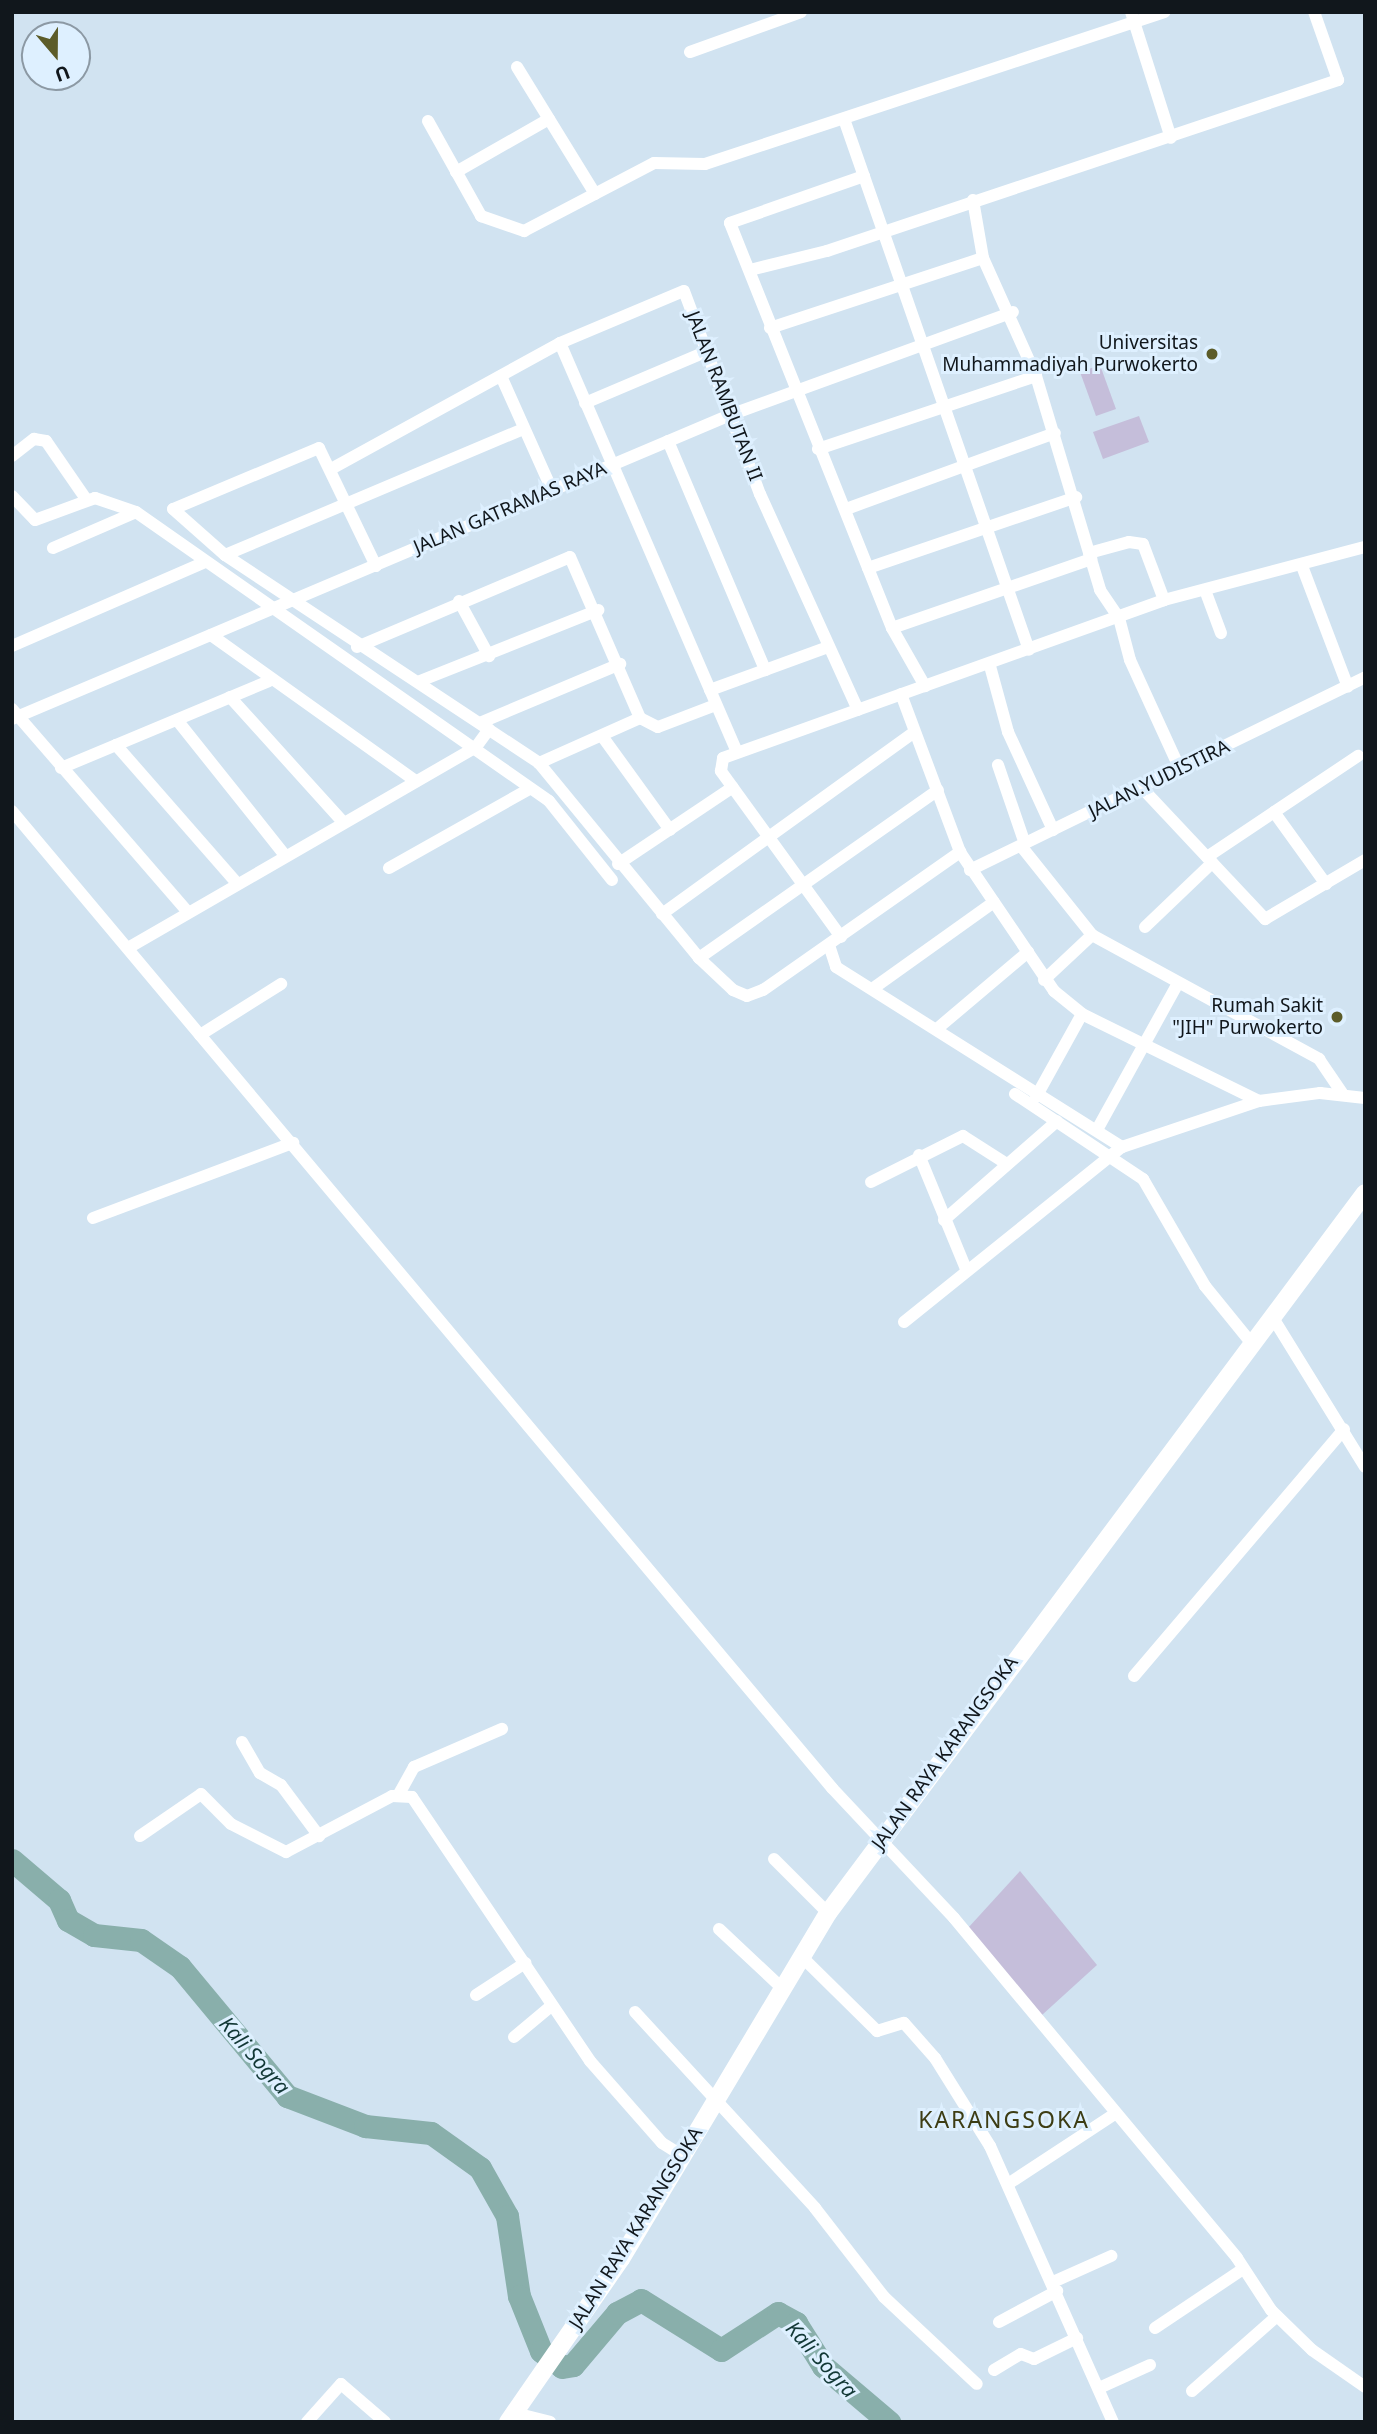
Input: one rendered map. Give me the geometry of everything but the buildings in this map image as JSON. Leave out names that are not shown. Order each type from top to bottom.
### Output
[{"type":"main road","name":"JALAN RAYA KARANGSOKA","points":[[511,2417],[566,2340],[715,2103],[828,1913],[1365,1193]]},
{"type":"street","points":[[690,52],[801,12]]},
{"type":"street","points":[[428,121],[481,216],[524,231],[654,163],[705,164],[844,119],[1133,18],[1165,12]]},
{"type":"street","points":[[750,270],[883,231],[1171,138],[1338,80],[1314,12]]},
{"type":"street","points":[[1133,18],[1171,138]]},
{"type":"street","points":[[517,67],[595,194]]},
{"type":"street","points":[[456,172],[550,119]]},
{"type":"street","points":[[844,119],[1029,650]]},
{"type":"street","points":[[864,176],[732,218],[770,328],[818,449],[849,508],[868,568],[892,628],[925,685]]},
{"type":"street","points":[[972,201],[983,258],[1013,312],[1036,376],[1076,497],[1100,590],[1119,618],[1130,660],[1180,769]]},
{"type":"street","points":[[770,328],[983,258]]},
{"type":"street","name":"JALAN RAMBUTAN II","points":[[331,469],[559,343],[684,290],[730,415],[828,647],[858,710]]},
{"type":"street","name":"JALAN GATRAMAS RAYA","points":[[14,715],[294,601],[730,415],[1013,312]]},
{"type":"street","points":[[559,343],[737,752]]},
{"type":"street","points":[[585,403],[705,352]]},
{"type":"street","points":[[501,376],[552,489]]},
{"type":"street","points":[[818,449],[1036,376]]},
{"type":"street","points":[[225,555],[523,429]]},
{"type":"street","points":[[849,508],[1055,433]]},
{"type":"street","points":[[12,456],[34,439],[46,441],[86,499]]},
{"type":"street","points":[[668,441],[765,670]]},
{"type":"street","points":[[376,566],[319,448],[177,504],[178,518],[225,555],[294,601],[357,648],[420,681],[539,763],[618,864],[699,958],[747,996],[841,937],[960,852]]},
{"type":"street","points":[[12,496],[35,520],[86,499],[136,512],[272,610],[476,747],[529,789],[549,801],[612,880]]},
{"type":"street","points":[[868,568],[1076,497]]},
{"type":"street","points":[[53,548],[136,512]]},
{"type":"street","points":[[892,628],[1129,542],[1143,544],[1164,600]]},
{"type":"street","points":[[841,937],[720,765],[737,752],[925,685],[990,666],[1164,600],[1302,566],[1365,547]]},
{"type":"street","points":[[357,648],[563,556],[573,561],[598,610],[640,718],[658,727],[716,705]]},
{"type":"street","points":[[12,646],[205,562]]},
{"type":"street","points":[[1302,566],[1357,681]]},
{"type":"street","points":[[1205,590],[1221,633]]},
{"type":"street","points":[[459,601],[489,656]]},
{"type":"street","points":[[420,681],[489,656],[598,610]]},
{"type":"street","points":[[211,635],[269,681],[416,781]]},
{"type":"street","points":[[710,690],[828,647]]},
{"type":"street","points":[[128,948],[236,881],[476,747],[485,725],[620,664]]},
{"type":"street","points":[[990,666],[1008,732],[1054,830]]},
{"type":"street","points":[[61,768],[269,681]]},
{"type":"street","name":"JALAN.YUDISTIRA","points":[[970,870],[1357,681]]},
{"type":"street","points":[[901,694],[960,852],[1044,980],[1082,1014],[1259,1101]]},
{"type":"street","points":[[230,697],[343,822]]},
{"type":"street","points":[[14,715],[186,910]]},
{"type":"street","points":[[539,763],[640,718]]},
{"type":"street","points":[[177,720],[284,854]]},
{"type":"street","points":[[662,914],[914,732]]},
{"type":"street","points":[[602,736],[670,830]]},
{"type":"street","points":[[116,745],[236,881]]},
{"type":"street","points":[[1145,928],[1209,860],[1274,812],[1358,756]]},
{"type":"street","points":[[998,765],[1023,845],[1092,935],[1177,985],[1319,1059],[1342,1093]]},
{"type":"street","points":[[618,864],[733,787]]},
{"type":"street","points":[[1142,788],[1265,919],[1365,860]]},
{"type":"street","points":[[389,868],[529,789]]},
{"type":"street","points":[[699,958],[804,887],[938,790]]},
{"type":"street","points":[[12,811],[879,1843],[954,1918],[1243,2269],[1277,2316],[1365,2387]]},
{"type":"street","points":[[1274,812],[1326,884]]},
{"type":"street","points":[[875,988],[994,902]]},
{"type":"street","points":[[1044,980],[1092,935]]},
{"type":"street","points":[[829,945],[836,967],[875,988],[1098,1128],[1122,1147]]},
{"type":"street","points":[[939,1028],[1028,952]]},
{"type":"street","points":[[200,1035],[281,984]]},
{"type":"street","points":[[1098,1128],[1142,1044],[1177,985]]},
{"type":"street","points":[[1032,1104],[1082,1014]]},
{"type":"street","points":[[904,1322],[1107,1155],[1122,1147],[1259,1101],[1342,1093],[1365,1098]]},
{"type":"street","points":[[1015,1094],[1143,1179],[1205,1286],[1253,1345]]},
{"type":"street","points":[[944,1220],[1057,1121]]},
{"type":"street","points":[[871,1182],[919,1155],[971,1136],[1007,1164]]},
{"type":"street","points":[[93,1218],[293,1143]]},
{"type":"street","points":[[919,1155],[966,1269]]},
{"type":"street","points":[[1273,1318],[1363,1459]]},
{"type":"street","points":[[1134,1676],[1345,1429]]},
{"type":"street","points":[[141,1836],[201,1794],[230,1824],[274,1850],[286,1852],[399,1794],[414,1767],[502,1729]]},
{"type":"street","points":[[242,1742],[260,1773],[281,1786],[319,1836]]},
{"type":"street","points":[[399,1794],[416,1801],[525,1964],[550,2007],[645,2124],[681,2155]]},
{"type":"street","points":[[774,1859],[828,1913]]},
{"type":"street","points":[[719,1929],[782,1988]]},
{"type":"street","points":[[801,1956],[877,2031],[908,2025],[967,2105],[1008,2184],[1055,2286],[1113,2422]]},
{"type":"street","points":[[477,1995],[525,1964]]},
{"type":"street","points":[[514,2037],[550,2007]]},
{"type":"street","points":[[635,2012],[715,2103],[815,2208],[884,2297],[977,2384]]},
{"type":"street","points":[[1008,2184],[1116,2113]]},
{"type":"street","points":[[999,2322],[1055,2286],[1111,2256]]},
{"type":"street","points":[[1155,2328],[1243,2269]]},
{"type":"street","points":[[1192,2391],[1277,2316]]},
{"type":"street","points":[[994,2370],[1021,2354],[1034,2359],[1077,2338]]},
{"type":"street","points":[[1099,2388],[1150,2365]]},
{"type":"street","points":[[307,2422],[341,2384],[385,2422]]},
{"type":"street","points":[[511,2417],[550,2422]]},
{"type":"shaded area","points":[[1100,365],[1116,409],[1096,416],[1080,372]]},
{"type":"shaded area","points":[[1139,416],[1149,442],[1103,459],[1093,432]]},
{"type":"shaded area","points":[[1020,1871],[1097,1965],[1042,2015],[968,1928]]},
{"type":"waterway","name":"Kali Sogra","points":[[12,1860],[59,1900],[68,1920],[94,1935],[141,1940],[180,1967],[287,2096],[365,2126],[431,2133],[480,2168],[507,2216],[519,2296],[541,2351],[562,2367],[573,2365],[617,2313],[641,2300],[721,2350],[778,2313],[796,2323],[823,2366],[889,2422]]},
{"type":"place","name":"Universitas Muhammadiyah Purwokerto","points":[[1212,354]]},
{"type":"place","name":"Rumah Sakit \"JIH\" Purwokerto","points":[[1337,1017]]},
{"type":"district","name":"KARANGSOKA","points":[[1004,2119]]}]
